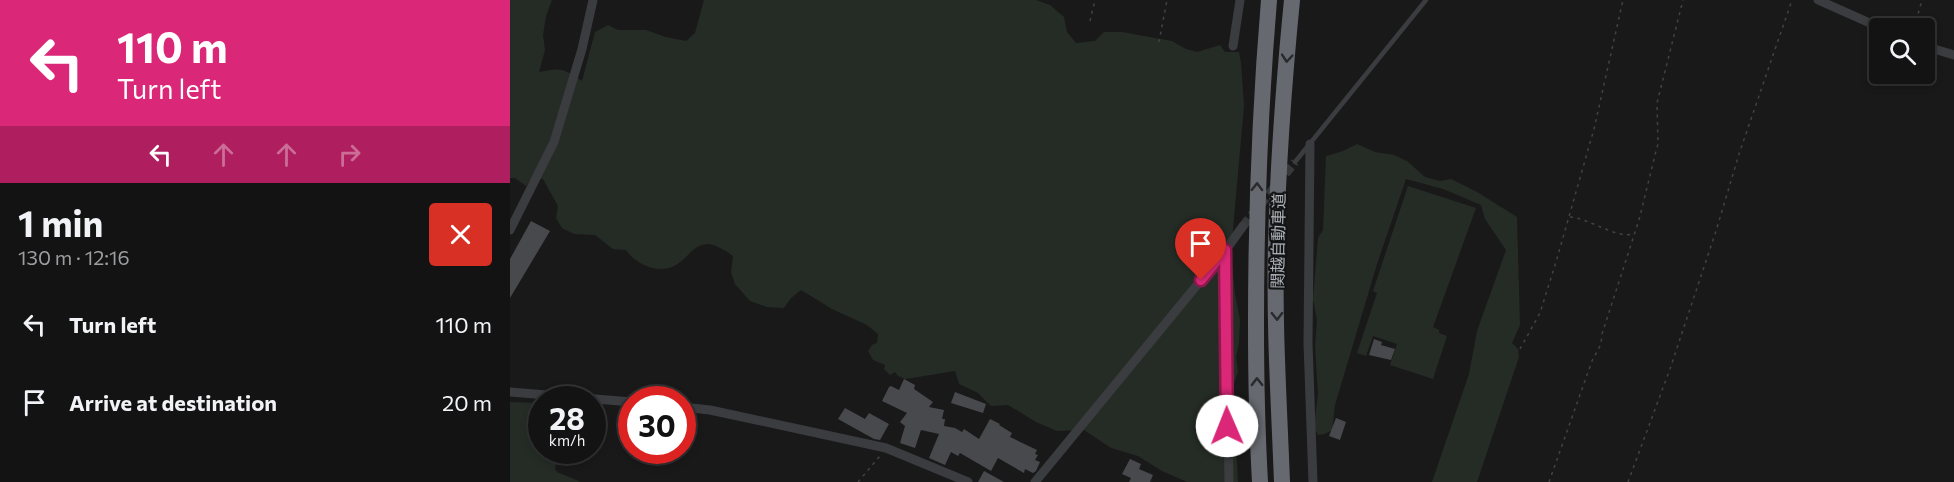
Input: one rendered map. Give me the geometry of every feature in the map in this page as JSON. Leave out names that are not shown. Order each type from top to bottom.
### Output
[{"type":"highway","name":"関越自動車道","points":[[1260,482],[1256,379],[1256,250],[1258,157],[1269,0]]},
{"type":"highway","name":"関越自動車道","points":[[1282,482],[1276,247],[1282,113],[1292,0]]},
{"type":"street","points":[[510,230],[554,142],[582,49],[593,0]]},
{"type":"street","points":[[1233,46],[1240,0]]},
{"type":"street","points":[[1818,0],[1869,23]]},
{"type":"street","points":[[1935,49],[1954,55]]},
{"type":"street","points":[[1310,144],[1308,332],[1313,482]]},
{"type":"street","points":[[1035,482],[1243,225]]},
{"type":"street","points":[[1225,250],[1229,482]]},
{"type":"street","points":[[510,392],[618,401]]},
{"type":"street","points":[[696,408],[886,448],[968,482]]},
{"type":"lane","points":[[1294,162],[1426,0]]},
{"type":"path","points":[[1090,21],[1095,0]]},
{"type":"path","points":[[1159,42],[1167,0]]},
{"type":"path","points":[[1520,349],[1540,314],[1569,217],[1594,129],[1623,0]]},
{"type":"path","points":[[1549,482],[1592,361],[1601,344],[1602,334],[1633,234],[1658,144],[1657,103],[1683,0]]},
{"type":"path","points":[[1628,482],[1670,369],[1739,154],[1792,0]]},
{"type":"path","points":[[1917,18],[1922,0]]},
{"type":"path","points":[[1569,217],[1588,221],[1625,235],[1633,234]]},
{"type":"path","points":[[858,482],[886,448]]},
{"type":"shaded area","points":[[510,0],[552,0],[546,16],[543,35],[545,50],[539,72],[561,70],[582,81],[595,32],[608,25],[618,30],[646,30],[686,41],[695,33],[704,0],[1036,0],[1050,5],[1064,17],[1067,32],[1076,43],[1095,41],[1104,32],[1122,32],[1172,41],[1197,52],[1220,45],[1225,52],[1239,52],[1244,106],[1231,251],[1240,320],[1236,357],[1238,371],[1233,387],[1238,482],[1187,482],[1162,471],[1138,456],[1111,448],[1084,430],[1057,431],[1036,422],[1008,405],[991,406],[978,393],[959,384],[955,371],[905,379],[895,372],[890,375],[884,369],[885,365],[873,360],[868,351],[872,345],[877,343],[878,334],[867,325],[832,309],[801,290],[784,308],[767,307],[750,301],[735,284],[731,272],[733,256],[714,245],[702,245],[676,265],[656,269],[642,264],[626,250],[613,249],[595,235],[574,234],[562,228],[556,218],[558,206],[543,179],[531,179],[526,186],[515,178],[510,178]]},
{"type":"shaded area","points":[[1357,144],[1407,161],[1425,177],[1440,181],[1451,179],[1517,217],[1520,325],[1512,343],[1518,349],[1519,357],[1477,482],[1432,482],[1469,374],[1477,331],[1506,250],[1485,219],[1481,205],[1443,189],[1406,179],[1377,264],[1335,405],[1332,430],[1318,435],[1314,427],[1318,394],[1315,346],[1317,320],[1313,299],[1318,238],[1323,230],[1326,156]]},
{"type":"shaded area","points":[[1408,186],[1476,208],[1433,327],[1439,330],[1439,333],[1447,336],[1433,379],[1390,365],[1397,344],[1373,336],[1366,356],[1357,353],[1377,293],[1373,291]]},
{"type":"shaded area","points":[[510,402],[528,403],[528,464],[556,464],[557,472],[581,482],[510,482]]},
{"type":"building","points":[[531,221],[550,231],[510,298],[510,259]]},
{"type":"building","points":[[1374,339],[1382,342],[1381,345],[1395,349],[1391,360],[1369,355]]},
{"type":"building","points":[[904,379],[915,385],[914,389],[933,402],[929,407],[944,410],[942,419],[945,419],[944,426],[962,432],[964,429],[979,439],[990,419],[1000,424],[1012,433],[1010,437],[1037,450],[1035,454],[1038,455],[1035,460],[1040,462],[1036,471],[1033,473],[1025,469],[1024,473],[998,458],[991,471],[960,453],[958,456],[951,452],[945,465],[929,458],[939,434],[921,430],[915,448],[900,443],[905,426],[900,422],[907,413],[882,401],[889,387],[899,390]]},
{"type":"building","points":[[955,392],[986,404],[983,413],[951,403]]},
{"type":"building","points":[[845,408],[865,419],[869,413],[889,424],[880,440],[838,419]]},
{"type":"building","points":[[1336,418],[1346,422],[1340,440],[1329,436]]},
{"type":"building","points":[[1130,459],[1141,464],[1139,469],[1153,475],[1150,482],[1129,482],[1131,478],[1122,474]]},
{"type":"building","points":[[984,471],[1004,482],[978,482]]},
{"type":"tunnel","points":[[1243,226],[1295,162]]},
{"type":"route","points":[[1201,280],[1225,250],[1227,426]]}]
